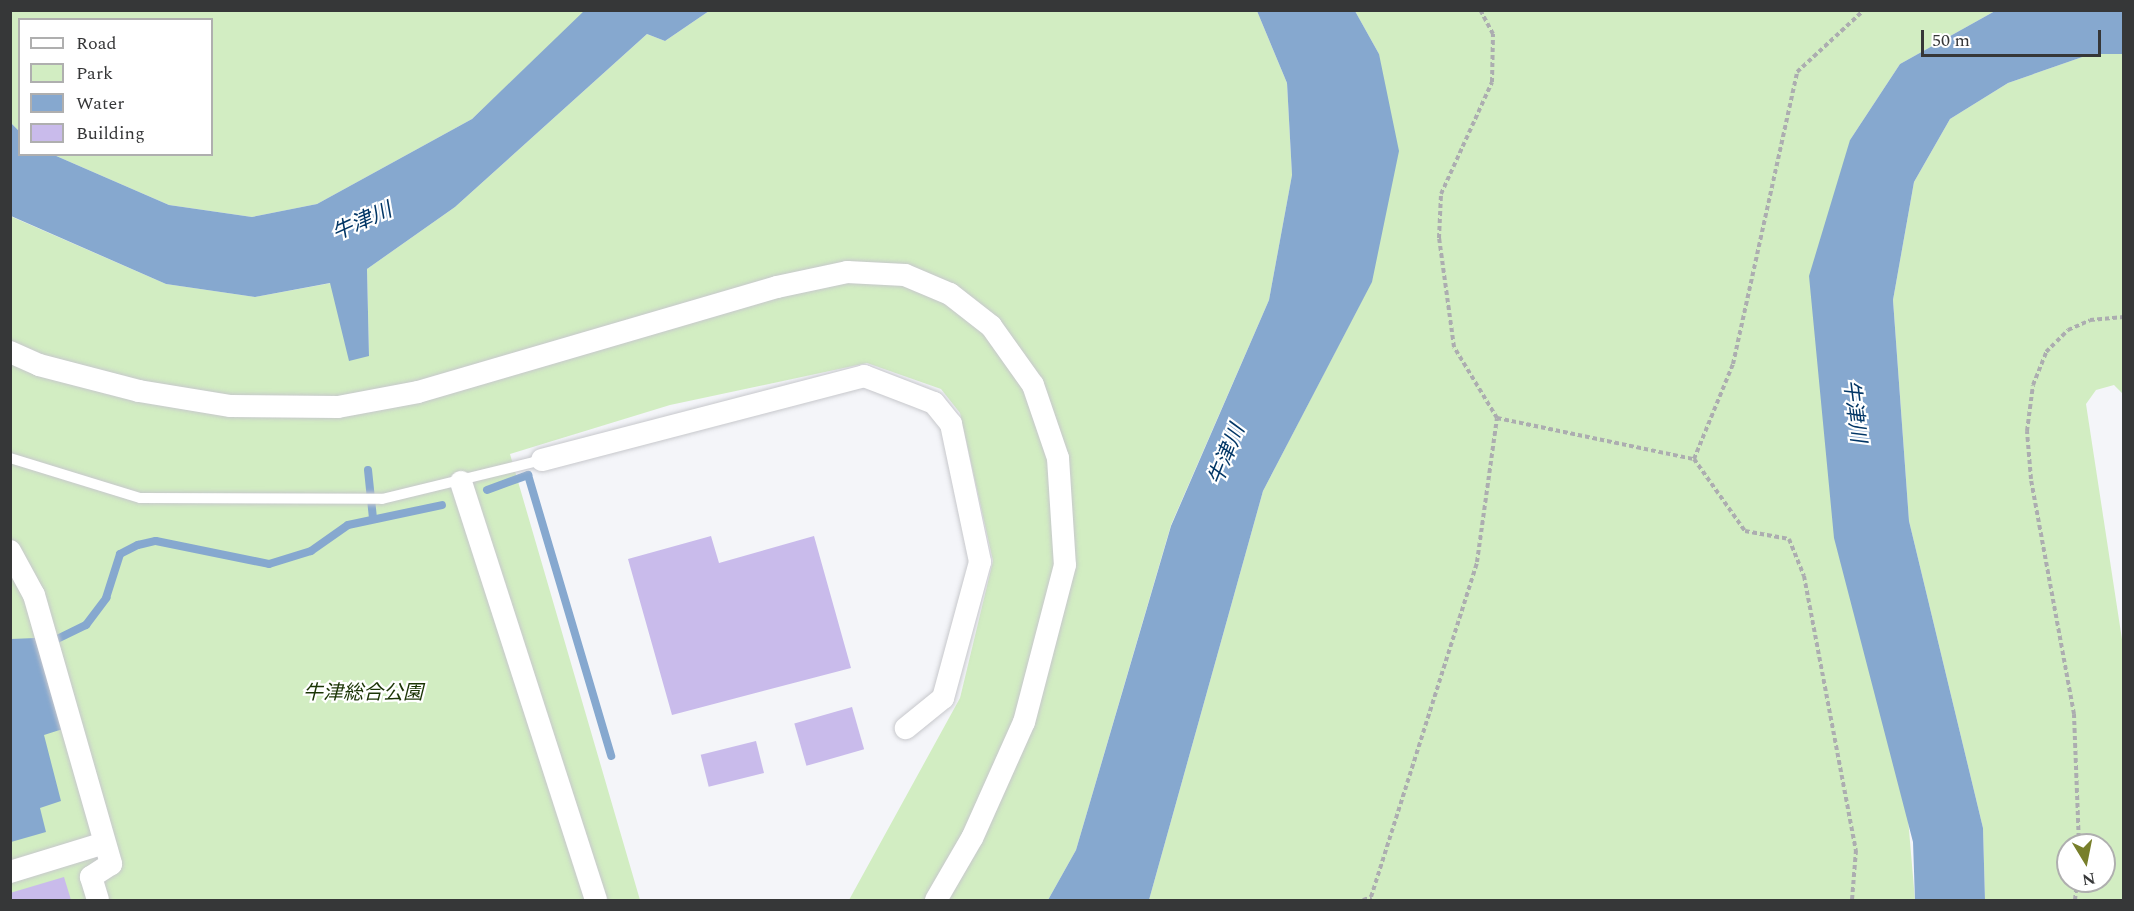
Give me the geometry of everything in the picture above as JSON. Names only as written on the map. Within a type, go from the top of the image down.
[{"type":"street","points":[[10,352],[39,365],[151,393],[231,406],[338,407],[418,392],[777,287],[847,272],[904,275],[950,294],[991,326],[1033,385],[1058,458],[1065,564],[1024,722],[972,838],[936,900]]},
{"type":"street","points":[[542,460],[864,376],[934,403],[951,424],[980,562],[943,698],[906,728]]},
{"type":"street","points":[[461,482],[596,900]]},
{"type":"street","points":[[10,551],[43,627],[111,864],[92,877],[98,900]]},
{"type":"street","points":[[10,872],[104,843]]},
{"type":"lane","points":[[10,458],[140,498],[382,499],[461,482],[542,460]]},
{"type":"path","points":[[1363,900],[1371,897],[1477,562],[1497,418],[1454,347],[1439,238],[1442,195],[1492,82],[1493,34],[1480,10]]},
{"type":"path","points":[[1694,459],[1732,364],[1797,72],[1864,10]]},
{"type":"path","points":[[2079,833],[2074,714],[2031,480],[2027,430],[2033,385],[2046,352],[2068,330],[2090,320],[2124,317]]},
{"type":"path","points":[[1497,418],[1694,459],[1745,531],[1789,539],[1804,576],[1856,850],[1852,900]]},
{"type":"green space","points":[[11,11],[585,11],[472,119],[317,204],[252,217],[169,205],[56,156],[213,156],[213,18],[18,18],[18,130],[11,123]]},
{"type":"green space","name":"牛津総合公園","points":[[709,11],[1257,11],[1287,83],[1292,175],[1269,300],[1171,525],[1076,850],[1048,900],[849,900],[960,698],[993,561],[960,413],[941,389],[867,363],[670,405],[510,454],[640,900],[11,900],[10,216],[166,284],[255,297],[331,283],[341,317],[369,355],[367,269],[455,207],[647,34],[665,41]]},
{"type":"green space","points":[[1355,11],[1995,11],[1900,64],[1850,140],[1915,900],[1149,900],[1263,491],[1372,281],[1379,54]]},
{"type":"green space","points":[[2091,54],[2123,54],[2123,394],[2114,385],[2096,390],[2086,404],[2123,646],[2123,900],[1985,900],[1983,828],[1909,521],[1893,300],[1914,182],[1950,119],[2008,83]]},
{"type":"water","name":"牛津川","points":[[585,10],[709,11],[665,41],[647,34],[455,207],[367,269],[369,356],[349,361],[330,283],[255,297],[166,284],[11,216],[11,123],[18,130],[18,156],[56,156],[169,205],[252,217],[317,204],[472,119]]},
{"type":"water","name":"牛津川","points":[[1257,11],[1355,11],[1379,54],[1399,151],[1372,282],[1263,491],[1149,900],[1048,900],[1076,850],[1171,526],[1269,300],[1292,175],[1287,83]]},
{"type":"water","name":"牛津川","points":[[1995,11],[2123,11],[2123,54],[2091,54],[2008,83],[1950,119],[1914,182],[1893,300],[1909,521],[1983,828],[1985,900],[1915,900],[1913,842],[1834,538],[1809,276],[1850,140],[1900,64]]},
{"type":"water","points":[[35,638],[66,728],[44,735],[61,801],[40,808],[46,832],[11,842],[11,639]]},
{"type":"building","points":[[711,536],[719,563],[814,536],[851,668],[672,715],[628,559]]},
{"type":"building","points":[[852,707],[864,749],[806,766],[794,724]]},
{"type":"building","points":[[756,741],[764,773],[709,787],[701,755]]},
{"type":"building","points":[[64,877],[71,900],[10,900],[10,893]]},
{"type":"waterway","points":[[368,470],[373,518]]},
{"type":"waterway","points":[[487,490],[528,475],[611,756]]},
{"type":"waterway","points":[[51,642],[86,625],[106,598],[120,554],[138,545],[156,541],[269,564],[311,551],[348,525],[442,505]]}]
